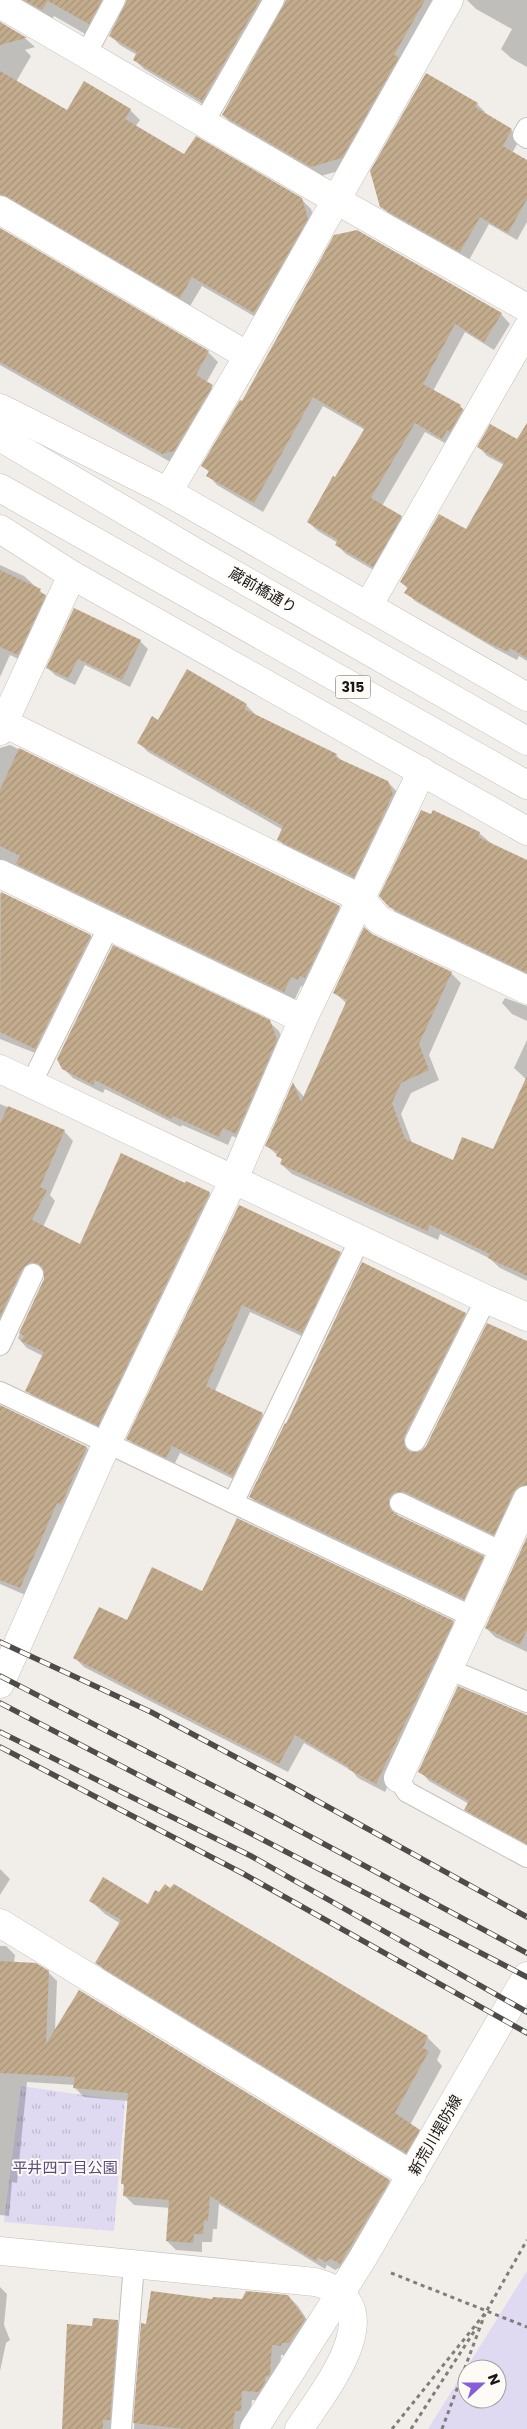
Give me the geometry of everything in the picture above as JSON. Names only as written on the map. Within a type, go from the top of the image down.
[{"type":"street","points":[[168,492],[248,356],[449,0]]},
{"type":"street","points":[[0,4],[336,200],[527,308]]},
{"type":"street","points":[[0,210],[248,356]]},
{"type":"street","points":[[368,606],[527,329]]},
{"type":"street","points":[[0,408],[168,492],[527,697]]},
{"type":"street","name":"蔵前橋通り","points":[[0,436],[200,554],[527,741]]},
{"type":"street","name":"315","points":[[0,488],[527,785]]},
{"type":"street","points":[[0,529],[72,575],[527,831]]},
{"type":"street","points":[[72,575],[8,693],[2,727],[360,898],[379,920],[527,990]]},
{"type":"street","points":[[0,1684],[107,1443],[234,1179],[303,1019],[422,771]]},
{"type":"street","points":[[0,874],[303,1019]]},
{"type":"street","points":[[0,1069],[527,1317]]},
{"type":"street","points":[[398,1778],[527,1500]]},
{"type":"street","points":[[0,1923],[412,2175]]},
{"type":"street","name":"新荒川堤防線","points":[[254,2429],[361,2261],[527,1976]]},
{"type":"street","points":[[0,2251],[315,2282],[333,2288],[341,2293],[352,2320],[352,2339],[345,2358],[299,2429]]},
{"type":"lane","points":[[86,54],[115,0]]},
{"type":"lane","points":[[204,122],[274,0]]},
{"type":"lane","points":[[527,128],[523,135],[527,138]]},
{"type":"lane","points":[[31,1084],[109,926]]},
{"type":"lane","points":[[233,1503],[360,1239]]},
{"type":"lane","points":[[0,1345],[32,1274]]},
{"type":"lane","points":[[415,1441],[486,1299]]},
{"type":"lane","points":[[0,1392],[473,1618]]},
{"type":"lane","points":[[400,1503],[502,1552]]},
{"type":"lane","points":[[448,1668],[527,1702]]},
{"type":"lane","points":[[398,1778],[407,1792],[527,1857]]},
{"type":"lane","points":[[121,2429],[134,2264]]},
{"type":"path","points":[[410,2429],[486,2312],[527,2240]]},
{"type":"path","points":[[361,2261],[527,2328]]},
{"type":"path","points":[[392,2429],[486,2312]]},
{"type":"path","points":[[442,2429],[486,2312]]},
{"type":"green space","name":"平井四丁目公園","points":[[21,2086],[125,2101],[114,2231],[4,2222]]},
{"type":"green space","points":[[527,2271],[527,2429],[428,2429],[457,2383],[457,2409],[507,2409],[507,2359],[472,2359]]},
{"type":"building","points":[[24,0],[102,0],[89,24],[48,1],[42,10]]},
{"type":"building","points":[[127,0],[260,0],[202,101],[133,60],[137,52],[109,36]]},
{"type":"building","points":[[286,0],[425,0],[394,55],[399,57],[342,158],[311,167],[222,115]]},
{"type":"building","points":[[0,22],[27,38],[0,45]]},
{"type":"building","points":[[0,71],[67,110],[84,81],[131,109],[125,119],[184,154],[196,136],[302,198],[308,219],[254,313],[192,277],[180,298],[0,194]]},
{"type":"building","points":[[426,73],[478,103],[475,107],[512,129],[503,146],[527,160],[527,199],[508,233],[480,217],[460,252],[380,207],[370,171]]},
{"type":"building","points":[[0,228],[209,351],[196,375],[213,385],[174,451],[162,454],[0,362]]},
{"type":"building","points":[[357,230],[502,313],[484,342],[455,324],[423,384],[461,405],[460,407],[463,409],[450,432],[447,430],[442,439],[415,423],[371,498],[402,516],[373,567],[335,545],[338,540],[307,522],[333,476],[335,477],[365,428],[313,397],[254,503],[206,476],[209,471],[201,466],[240,400],[242,401],[334,235]]},
{"type":"building","points":[[527,423],[527,658],[510,648],[508,652],[485,641],[404,593],[408,587],[400,582],[439,514],[466,529],[504,463],[477,447],[490,424],[517,439]]},
{"type":"building","points":[[0,570],[41,589],[39,592],[46,595],[18,655],[0,647]]},
{"type":"building","points":[[74,608],[141,640],[122,680],[78,659],[68,678],[46,668]]},
{"type":"building","points":[[187,669],[247,704],[244,709],[337,754],[335,757],[388,781],[393,794],[354,877],[277,840],[283,826],[137,743],[152,716],[158,720]]},
{"type":"building","points":[[19,748],[340,906],[305,978],[300,976],[298,980],[291,977],[284,992],[16,864],[20,856],[0,846],[0,790]]},
{"type":"building","points":[[421,810],[431,814],[433,810],[480,832],[478,837],[527,860],[527,973],[389,907],[379,896]]},
{"type":"building","points":[[1,892],[91,935],[35,1049],[0,1032]]},
{"type":"building","points":[[364,927],[372,934],[452,972],[419,1044],[429,1070],[401,1083],[392,1103],[405,1139],[453,1160],[462,1137],[493,1149],[527,1076],[527,1276],[488,1258],[490,1254],[430,1225],[427,1231],[280,1164],[282,1159],[276,1156],[278,1152],[265,1146],[293,1082],[301,1102],[347,1000],[333,993]]},
{"type":"building","points":[[113,945],[270,1020],[277,1040],[236,1134],[223,1128],[219,1137],[173,1116],[171,1119],[95,1080],[93,1085],[62,1069],[57,1059]]},
{"type":"building","points":[[8,1106],[65,1130],[40,1187],[47,1190],[32,1220],[80,1244],[121,1153],[185,1183],[186,1181],[210,1192],[98,1426],[25,1391],[44,1352],[21,1341],[24,1336],[19,1333],[44,1279],[43,1268],[38,1264],[31,1262],[22,1269],[0,1317],[0,1124]]},
{"type":"building","points":[[239,1205],[341,1252],[302,1333],[242,1305],[206,1386],[263,1413],[233,1476],[172,1446],[166,1458],[126,1439]]},
{"type":"building","points":[[362,1262],[466,1313],[404,1436],[405,1447],[410,1452],[421,1451],[426,1446],[487,1323],[527,1341],[527,1485],[518,1487],[513,1493],[494,1535],[405,1492],[394,1493],[389,1498],[390,1509],[395,1514],[484,1556],[464,1599],[249,1497],[286,1424]]},
{"type":"building","points":[[0,1405],[87,1447],[61,1505],[57,1503],[20,1588],[0,1580]]},
{"type":"building","points":[[237,1518],[454,1621],[376,1784],[348,1769],[349,1767],[295,1735],[279,1764],[73,1658],[99,1607],[127,1620],[152,1567],[202,1591]]},
{"type":"building","points":[[527,1537],[527,1630],[520,1645],[485,1628]]},
{"type":"building","points":[[458,1686],[527,1715],[527,1844],[464,1810],[469,1801],[418,1772]]},
{"type":"building","points":[[103,1877],[148,1904],[155,1890],[159,1892],[165,1884],[170,1888],[174,1884],[428,2036],[423,2048],[429,2051],[395,2113],[420,2130],[406,2153],[95,1963],[121,1920],[89,1901]]},
{"type":"building","points":[[0,1961],[36,1963],[49,1971],[46,2044],[79,1990],[390,2180],[340,2264],[331,2259],[325,2262],[318,2257],[316,2261],[210,2196],[208,2221],[204,2220],[203,2234],[194,2234],[193,2243],[166,2241],[169,2200],[123,2196],[124,2184],[121,2184],[128,2093],[73,2088],[75,2077],[0,2073]]},
{"type":"building","points":[[151,2291],[212,2299],[213,2297],[242,2299],[246,2291],[288,2295],[305,2319],[289,2343],[282,2343],[281,2346],[272,2345],[270,2375],[265,2377],[265,2382],[259,2392],[242,2391],[241,2411],[235,2411],[233,2429],[184,2429],[133,2423],[141,2323],[146,2324]]},
{"type":"building","points":[[93,2318],[118,2320],[110,2420],[103,2420],[103,2429],[62,2429],[67,2324],[92,2326]]},
{"type":"railway","points":[[0,1642],[151,1712],[292,1787],[527,1917]]},
{"type":"railway","points":[[0,1676],[272,1816],[527,1953]]},
{"type":"railway","points":[[0,1703],[527,1977]]},
{"type":"railway","points":[[0,1732],[251,1856],[527,2012]]},
{"type":"railway","points":[[0,1747],[242,1873],[527,2033]]}]
